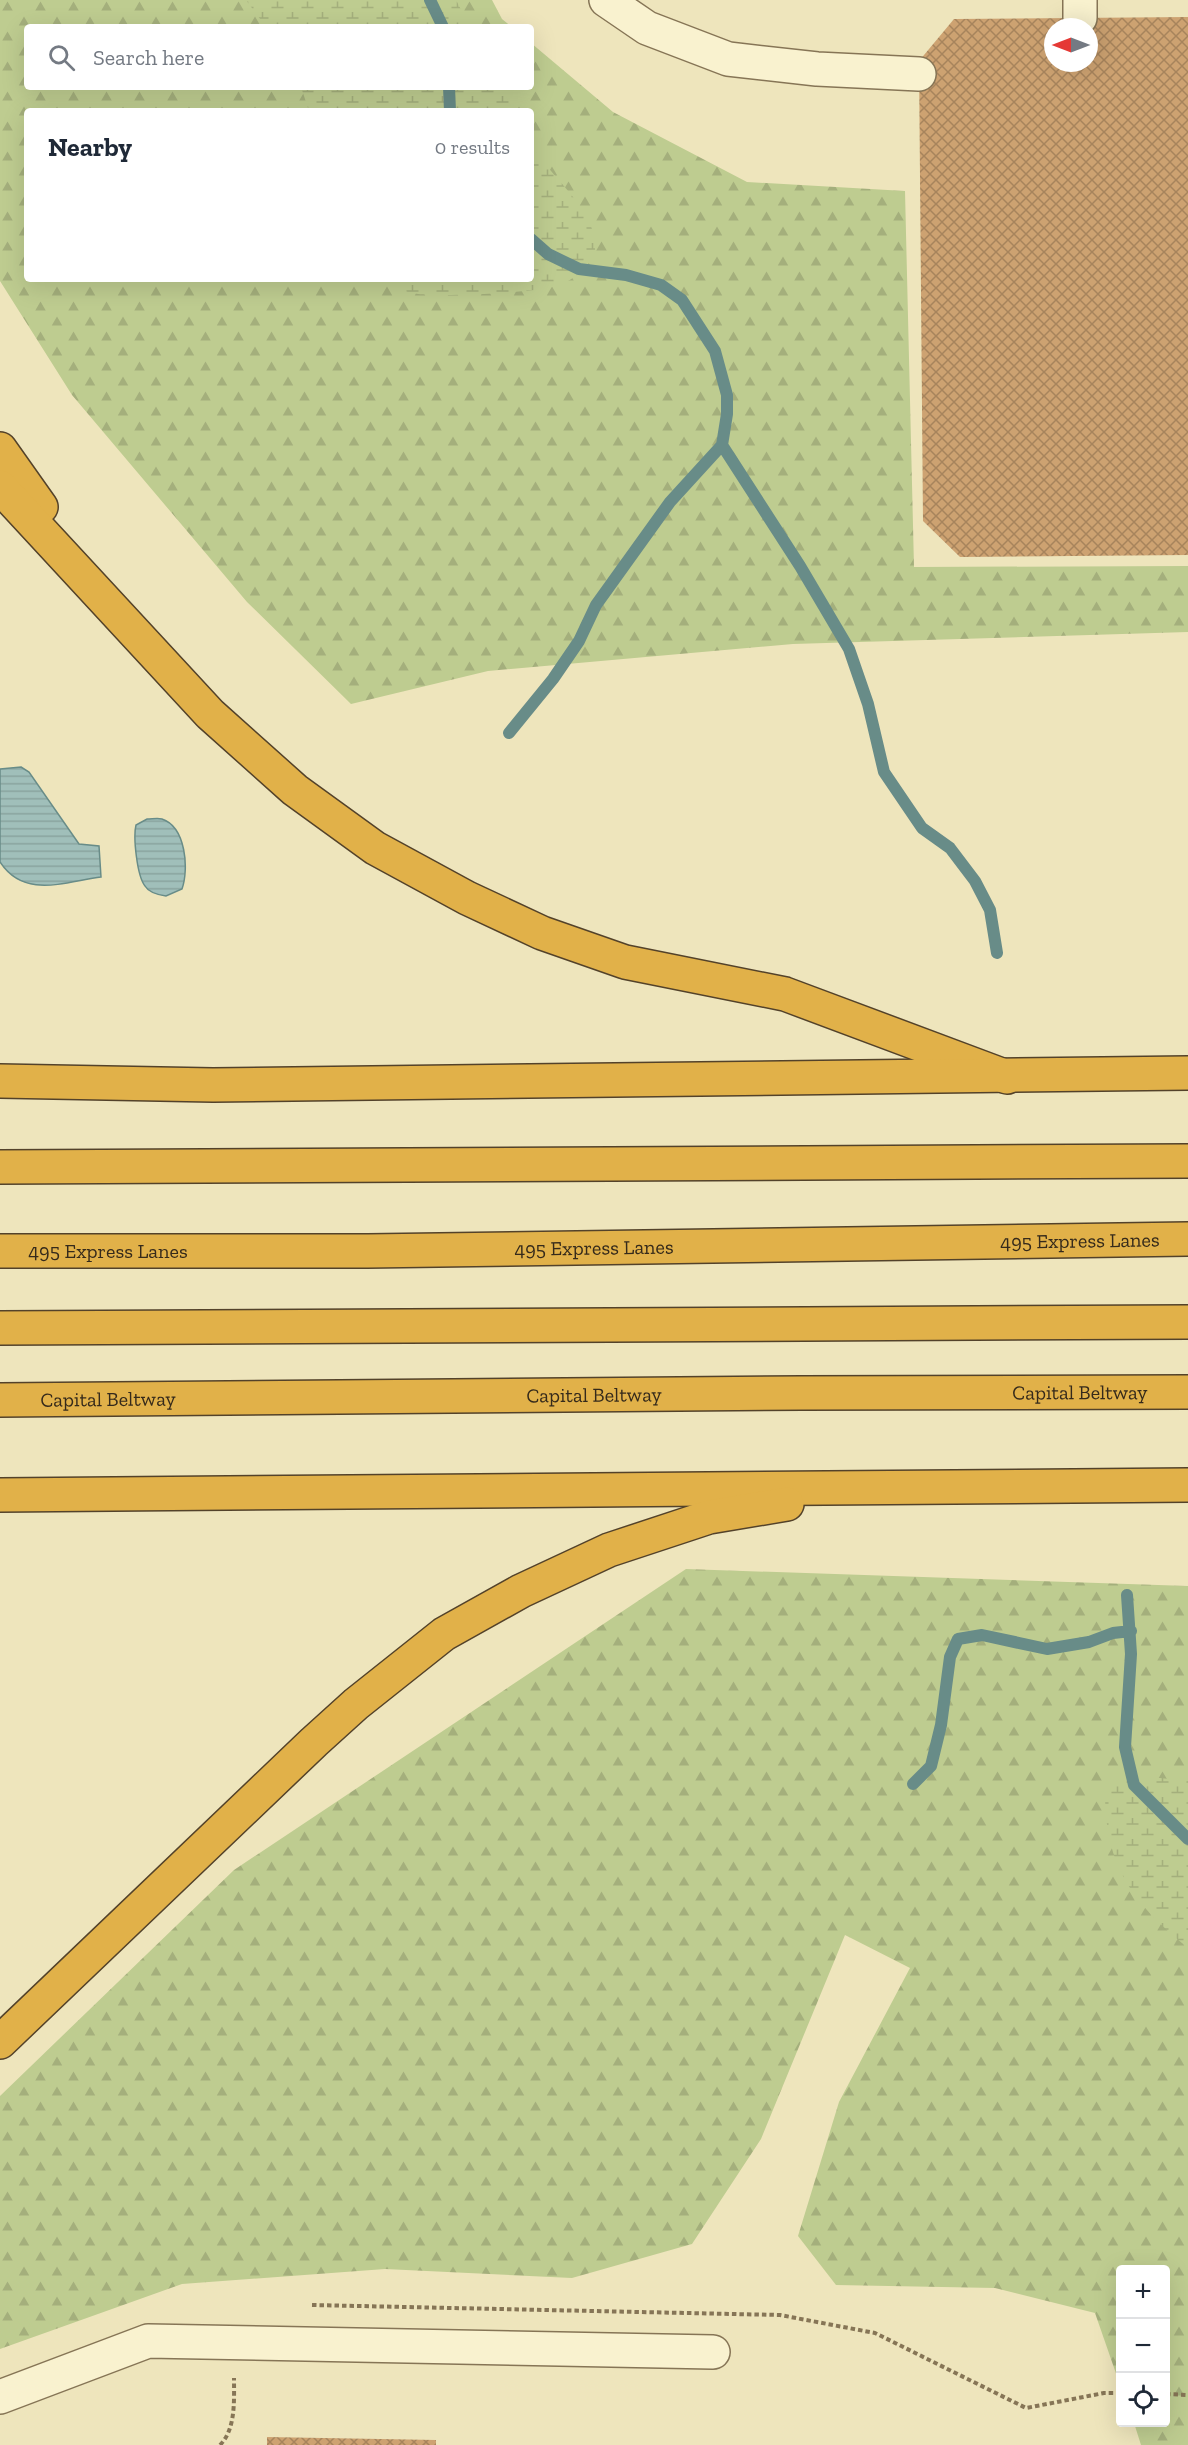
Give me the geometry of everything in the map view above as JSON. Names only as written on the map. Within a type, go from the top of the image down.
[{"type":"highway","points":[[0,449],[117,616]]},
{"type":"highway","points":[[0,487],[210,714],[295,790],[375,848],[467,898],[542,933],[625,962],[785,994],[1007,1077]]},
{"type":"highway","points":[[0,1081],[213,1085],[1188,1073]]},
{"type":"highway","points":[[0,1167],[1188,1161]]},
{"type":"highway","name":"495 Express Lanes","points":[[0,1251],[368,1251],[1188,1239]]},
{"type":"highway","points":[[0,1328],[1188,1322]]},
{"type":"highway","name":"Capital Beltway","points":[[0,1400],[1188,1392]]},
{"type":"highway","points":[[0,1495],[1188,1485]]},
{"type":"highway","points":[[0,2042],[314,1742],[356,1704],[444,1634],[521,1591],[609,1550],[709,1517],[888,1486]]},
{"type":"lane","points":[[606,0],[647,28],[728,58],[817,69],[919,74]]},
{"type":"lane","points":[[0,2397],[148,2341],[713,2352]]},
{"type":"path","points":[[1170,2394],[1188,2395]]},
{"type":"green space","points":[[0,0],[492,0],[502,19],[508,24],[24,24],[24,90],[534,90],[534,46],[613,112],[747,182],[905,191],[914,567],[1188,566],[1188,632],[793,644],[488,671],[351,704],[247,602],[72,395],[0,281]]},
{"type":"green space","points":[[246,0],[456,0],[468,24],[264,24]]},
{"type":"green space","points":[[302,90],[503,90],[512,108],[308,108]]},
{"type":"green space","points":[[534,148],[582,209],[593,232],[595,255],[580,273],[560,285],[512,292],[430,295],[413,293],[384,282],[534,282]]},
{"type":"green space","points":[[686,1569],[1188,1586],[1188,2445],[1141,2445],[1135,2427],[1170,2427],[1170,2265],[1116,2265],[1116,2373],[1095,2313],[995,2288],[836,2285],[798,2236],[839,2102],[910,1968],[845,1935],[761,2139],[692,2244],[572,2278],[385,2269],[182,2284],[0,2349],[0,2096],[234,1870]]},
{"type":"green space","points":[[1132,1775],[1188,1781],[1188,1948],[1152,1916],[1138,1899],[1126,1882],[1110,1843],[1105,1794],[1114,1781]]},
{"type":"water","points":[[21,767],[29,772],[79,844],[99,846],[101,877],[59,884],[33,884],[21,881],[0,862],[0,769]]},
{"type":"water","points":[[147,819],[162,819],[170,823],[181,839],[184,850],[185,871],[182,889],[166,896],[149,890],[140,874],[136,856],[135,831],[136,825]]},
{"type":"building","points":[[1188,17],[1188,555],[960,557],[923,521],[919,61],[954,19],[1044,18],[1044,72],[1098,72],[1098,18],[1071,18]]},
{"type":"building","points":[[267,2437],[436,2440],[436,2445],[267,2445]]},
{"type":"waterway","points":[[430,0],[442,24]]},
{"type":"waterway","points":[[449,90],[450,108]]},
{"type":"waterway","points":[[509,733],[553,679],[579,641],[596,605],[670,502],[722,445],[727,414],[727,395],[715,351],[682,300],[661,285],[626,275],[579,269],[548,254],[534,242]]},
{"type":"waterway","points":[[722,445],[800,566],[849,649],[868,704],[884,772],[922,828],[950,848],[975,881],[990,910],[997,953]]},
{"type":"waterway","points":[[1127,1595],[1131,1654],[1125,1747],[1134,1785],[1188,1839]]},
{"type":"waterway","points":[[913,1784],[931,1766],[941,1725],[950,1657],[958,1639],[982,1635],[1047,1649],[1089,1642],[1113,1633],[1131,1631]]}]
